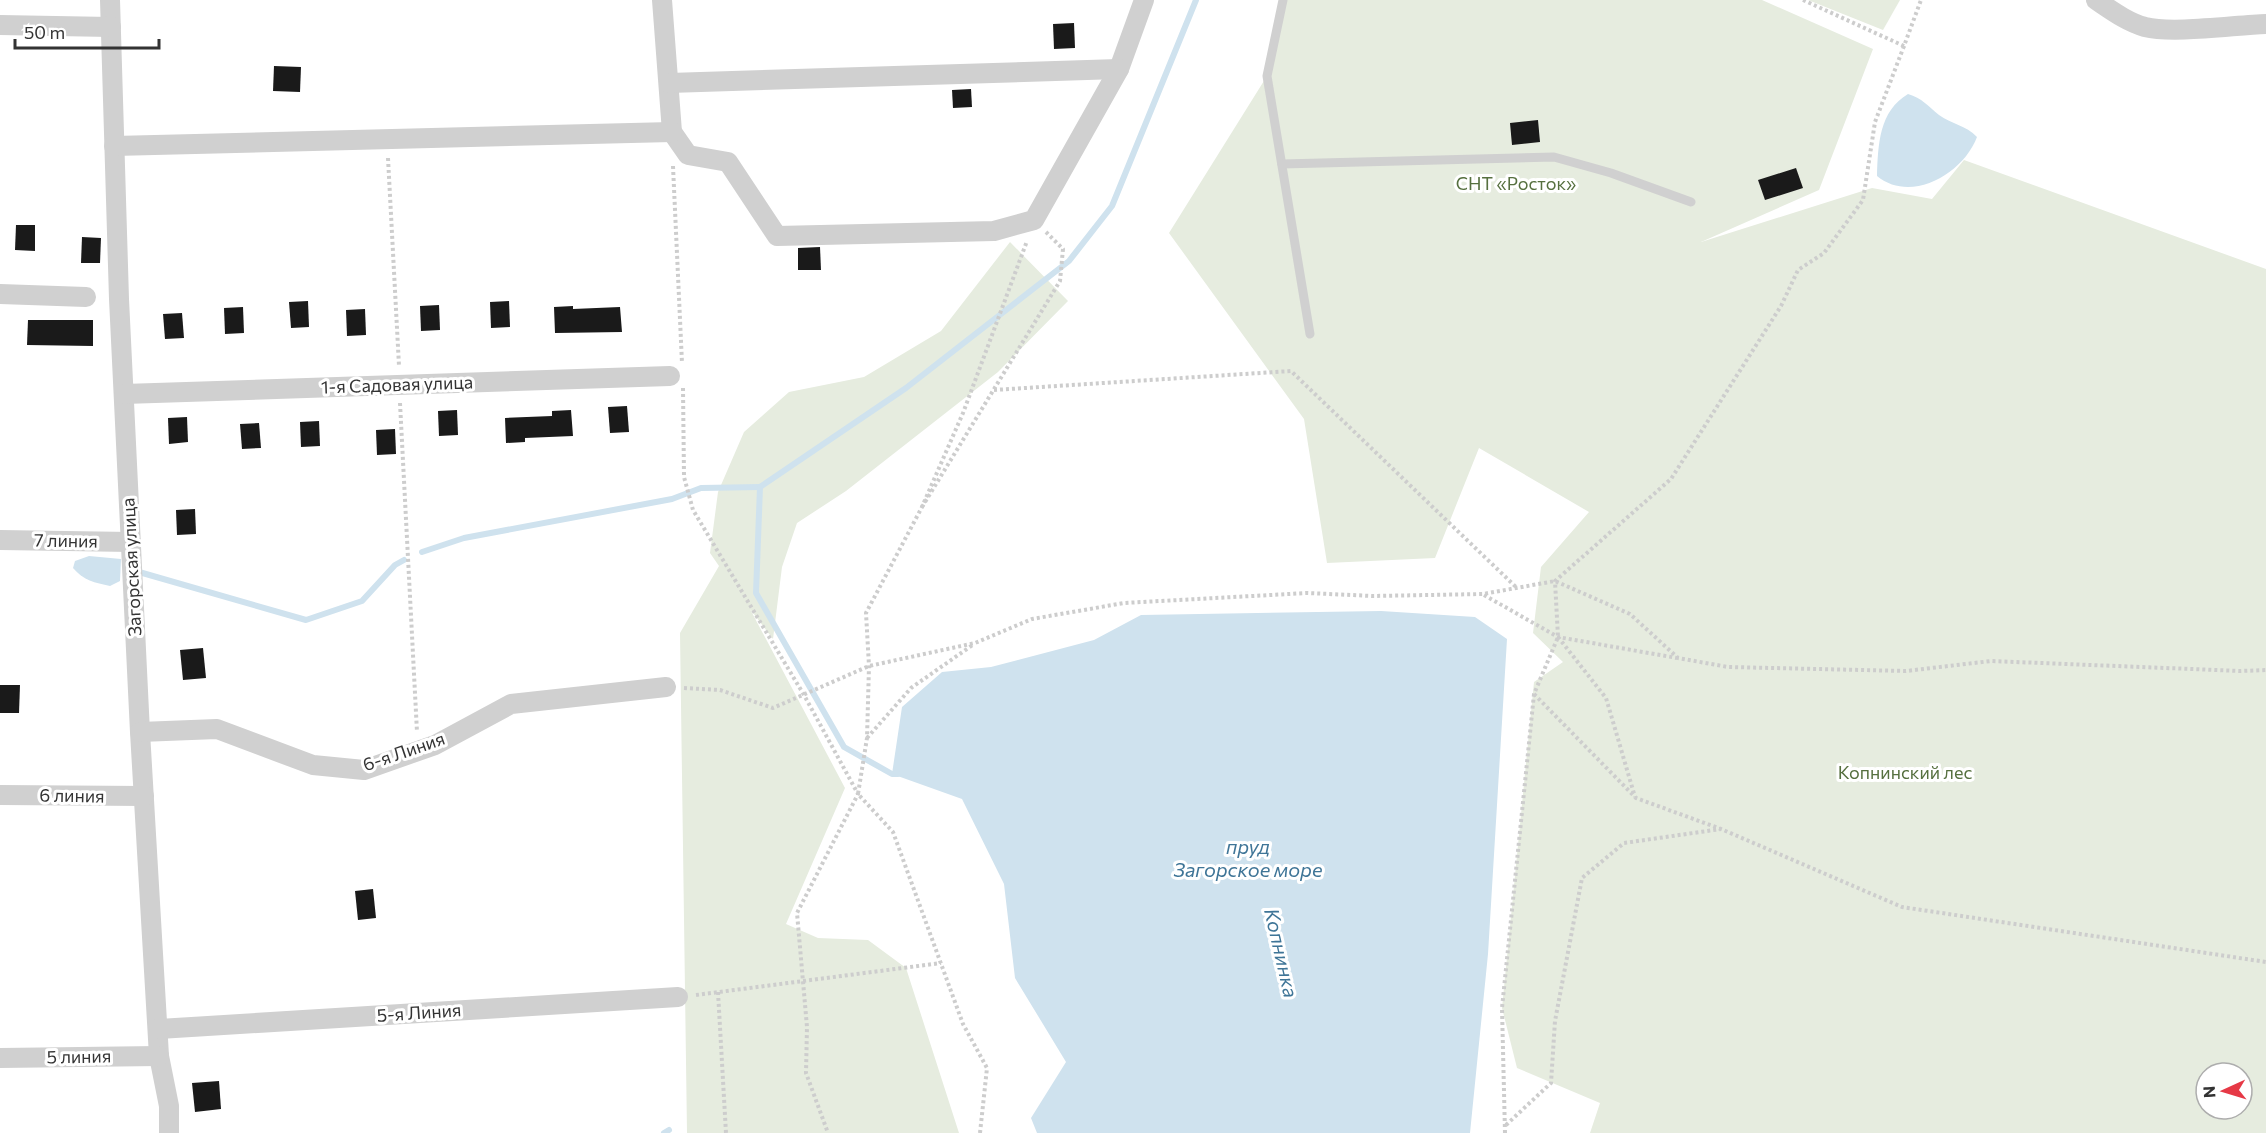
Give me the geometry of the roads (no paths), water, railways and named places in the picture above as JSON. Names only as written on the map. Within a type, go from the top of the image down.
[{"type":"street","name":"Загорская улица","points":[[110,0],[124,394],[140,732],[159,1056],[169,1106],[169,1133]]},
{"type":"street","points":[[662,0],[672,132],[688,156],[728,162],[777,236],[994,231],[1034,220],[1119,69],[1144,0]]},
{"type":"street","points":[[2096,0],[2124,18],[2145,27],[2266,24]]},
{"type":"street","points":[[0,25],[111,27]]},
{"type":"street","points":[[669,83],[1119,69]]},
{"type":"street","points":[[114,146],[672,132]]},
{"type":"street","points":[[0,294],[86,297]]},
{"type":"street","name":"1-я Садовая улица","points":[[124,394],[400,385],[678,372]]},
{"type":"street","name":"7 линия","points":[[0,540],[132,542]]},
{"type":"street","name":"6-я Линия","points":[[140,732],[217,729],[313,765],[364,770],[435,745],[511,704],[666,687]]},
{"type":"street","name":"6 линия","points":[[0,795],[144,796]]},
{"type":"street","name":"5-я Линия","points":[[159,1029],[678,997]]},
{"type":"street","name":"5 линия","points":[[0,1058],[159,1056]]},
{"type":"lane","points":[[1283,0],[1267,76],[1310,334]]},
{"type":"lane","points":[[1282,164],[1554,157],[1611,173],[1691,202]]},
{"type":"water","points":[[1908,94],[1977,137],[1960,163],[1948,173],[1920,186],[1905,187],[1890,184],[1877,176],[1878,152],[1886,119],[1898,101]]},
{"type":"water","points":[[89,556],[121,559],[120,581],[110,586],[94,582],[73,568],[75,561]]},
{"type":"water","name":"пруд Загорское море","points":[[1381,611],[1475,617],[1507,639],[1488,954],[1470,1133],[1037,1133],[1031,1118],[1066,1062],[1015,978],[1004,884],[962,799],[892,774],[902,707],[942,672],[991,667],[1094,640],[1141,615]]},
{"type":"waterway","points":[[898,774],[892,774],[844,747],[756,593],[760,487],[906,388],[1069,261],[1112,206],[1196,0]]},
{"type":"waterway","points":[[422,552],[464,538],[672,499],[701,488],[760,487]]},
{"type":"waterway","points":[[139,572],[306,620],[362,601],[395,565],[404,560]]},
{"type":"waterway","points":[[664,1133],[669,1130]]},
{"type":"park label","name":"СНТ «Росток»","points":[[1516,184]]},
{"type":"park label","name":"Копнинский лес","points":[[1905,773]]},
{"type":"water label","name":"Копнинка","points":[[1281,953]]}]
